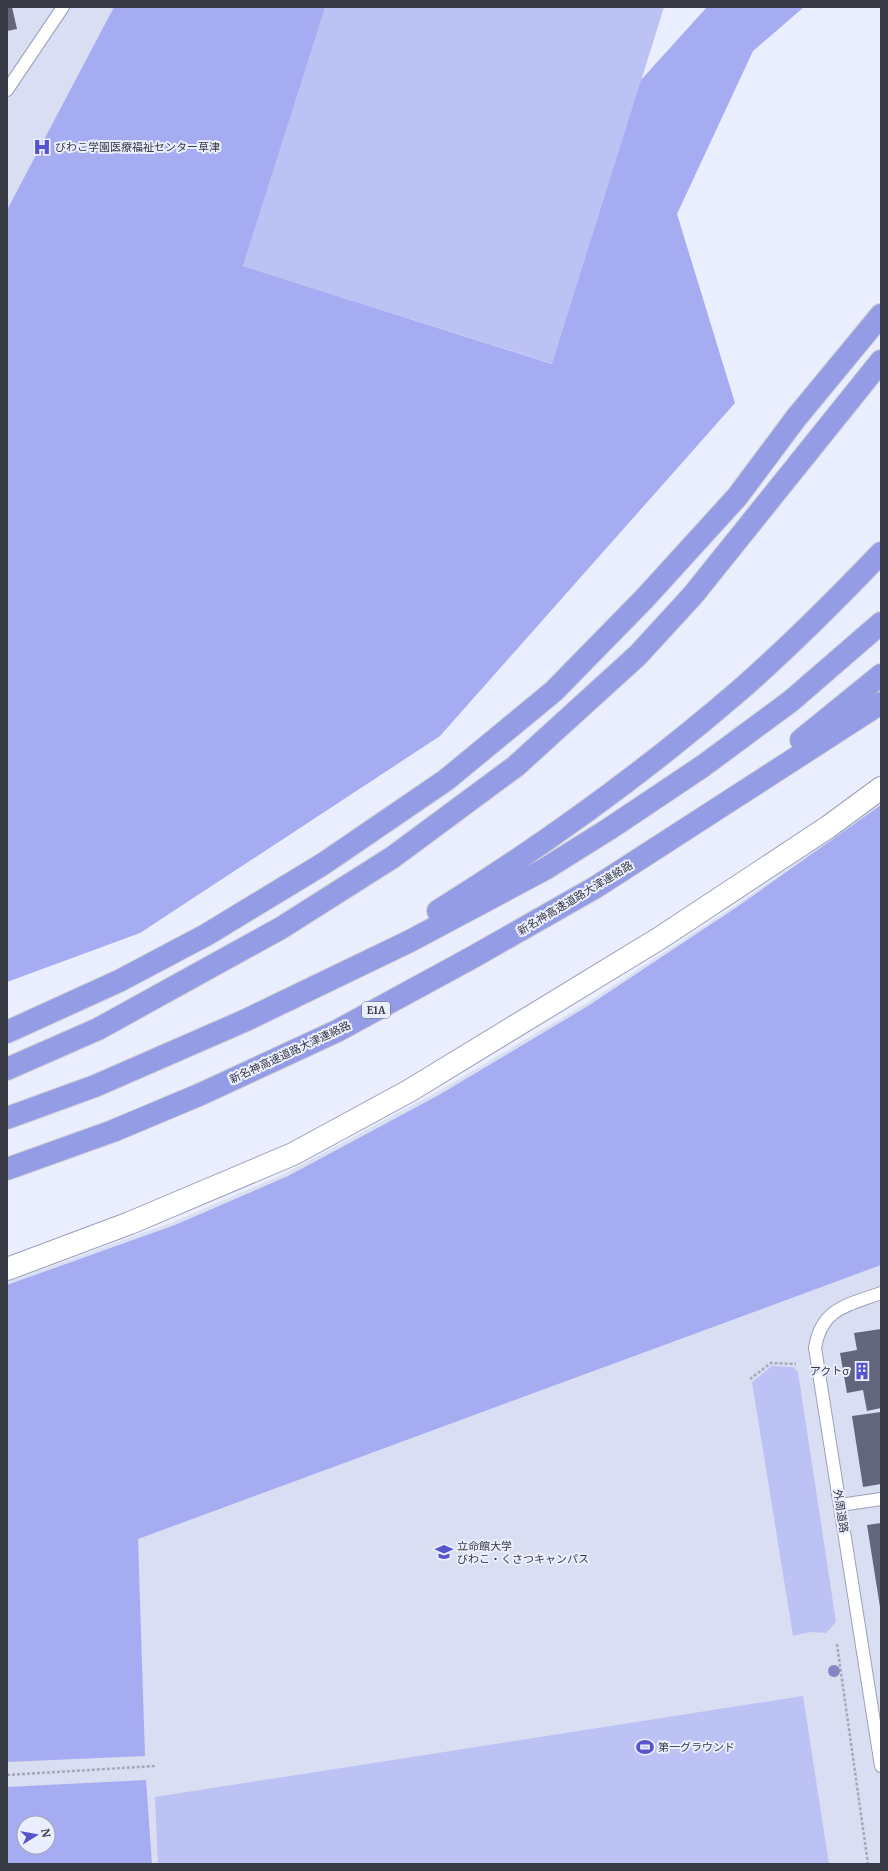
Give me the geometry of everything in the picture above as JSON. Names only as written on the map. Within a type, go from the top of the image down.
[{"type":"highway","points":[[7,1032],[119,981],[206,935],[323,864],[446,780],[554,691],[645,598],[737,497],[796,418],[881,315]]},
{"type":"highway","points":[[7,1069],[98,1029],[281,928],[393,857],[516,766],[638,655],[693,595],[881,361]]},
{"type":"highway","points":[[319,984],[374,952],[471,890],[595,806],[662,755],[741,689],[835,602],[881,553]]},
{"type":"highway","points":[[7,1118],[95,1086],[244,1022],[319,984],[410,941],[544,869],[609,829],[703,766],[791,701],[881,623]]},
{"type":"highway","points":[[723,804],[881,675]]},
{"type":"highway","points":[[723,804],[881,703]]},
{"type":"highway","name":"新名神高速道路大津連絡路","points":[[7,1169],[114,1131],[201,1094],[337,1031],[473,957],[596,887],[723,804]]},
{"type":"street","points":[[7,1269],[130,1223],[293,1154],[409,1091],[660,938],[828,827],[881,788]]},
{"type":"lane","points":[[7,90],[63,7]]},
{"type":"lane","name":"外周道路","points":[[881,1293],[834,1312],[827,1318],[817,1335],[815,1348],[881,1766]]},
{"type":"lane","points":[[840,1505],[881,1499]]},
{"type":"path","points":[[750,1379],[771,1363],[799,1365]]},
{"type":"path","points":[[837,1644],[868,1864]]},
{"type":"path","points":[[7,1775],[155,1766]]},
{"type":"shaded area","name":"びわこ学園医療福祉センター草津","points":[[7,7],[148,7],[7,287]]},
{"type":"shaded area","points":[[114,7],[325,7],[243,266],[552,364],[641,80],[707,7],[804,7],[753,51],[677,214],[735,403],[440,736],[140,933],[7,982],[7,210]]},
{"type":"shaded area","points":[[324,7],[664,7],[553,364],[243,266]]},
{"type":"shaded area","name":"立命館大学 びわこ・くさつキャンパス","points":[[881,803],[881,1864],[7,1864],[7,1282],[173,1222],[286,1173],[437,1092],[587,1003],[736,905]]},
{"type":"shaded area","points":[[881,805],[881,1265],[138,1539],[145,1756],[7,1762],[7,1285],[175,1225],[288,1176],[439,1095],[588,1006],[737,907]]},
{"type":"shaded area","points":[[772,1366],[793,1367],[798,1372],[836,1622],[826,1633],[810,1632],[793,1636],[752,1382]]},
{"type":"shaded area","name":"第一グラウンド","points":[[803,1696],[829,1864],[158,1864],[155,1797]]},
{"type":"shaded area","points":[[146,1780],[152,1864],[7,1864],[7,1787]]},
{"type":"building","points":[[7,7],[12,7],[17,29],[7,31]]},
{"type":"building","name":"アクトσ","points":[[881,1329],[881,1408],[867,1411],[863,1390],[847,1393],[840,1353],[857,1350],[854,1333]]},
{"type":"building","points":[[881,1412],[881,1484],[863,1487],[852,1416]]},
{"type":"building","points":[[881,1523],[881,1607],[880,1607],[867,1525]]},
{"type":"place","name":"びわこ学園医療福祉センター草津","points":[[42,147]]},
{"type":"place","name":"アクトσ","points":[[862,1371]]},
{"type":"place","name":"立命館大学 びわこ・くさつキャンパス","points":[[444,1552]]},
{"type":"place","name":"第一グラウンド","points":[[645,1747]]}]
